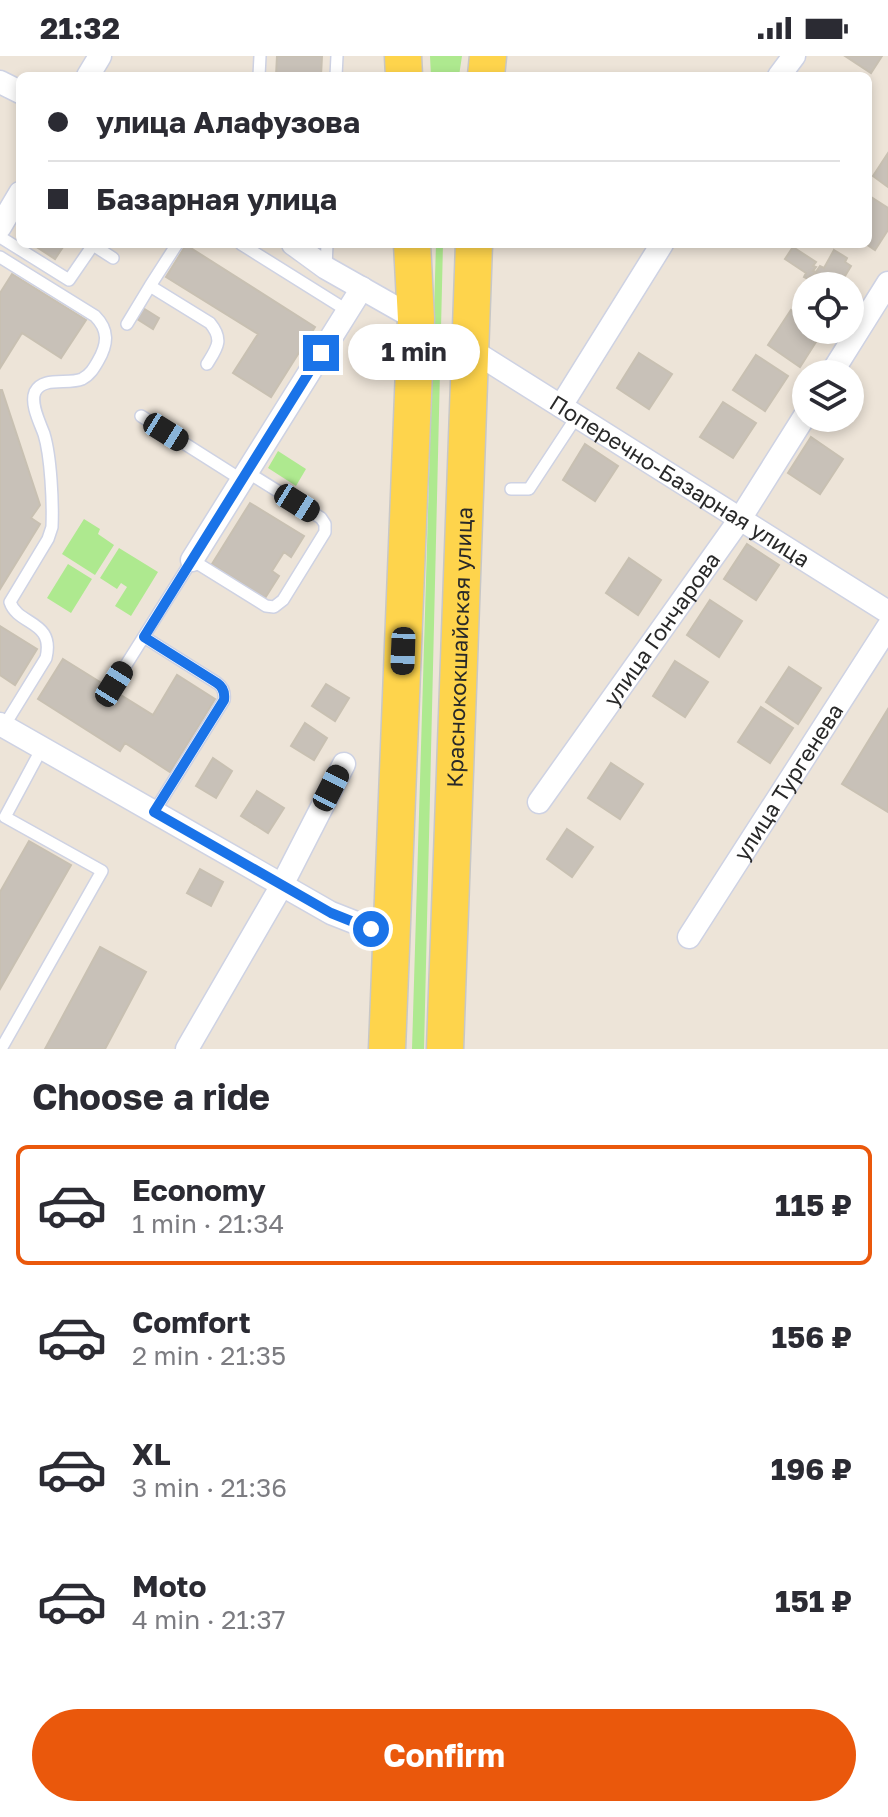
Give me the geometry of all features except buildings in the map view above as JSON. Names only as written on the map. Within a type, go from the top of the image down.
[{"type":"main road","points":[[387,1049],[416,319],[412,248]]},
{"type":"main road","name":"Краснококшайская улица","points":[[445,1049],[474,248]]},
{"type":"street","points":[[0,227],[16,200]]},
{"type":"street","points":[[298,248],[326,268],[416,319]]},
{"type":"street","points":[[569,411],[660,248]]},
{"type":"street","points":[[840,360],[888,283]]},
{"type":"street","points":[[192,560],[362,288]]},
{"type":"street","name":"Поперечно-Базарная улица","points":[[470,349],[888,612]]},
{"type":"street","name":"улица Гончарова","points":[[539,802],[740,519],[795,432]]},
{"type":"street","name":"улица Тургенева","points":[[689,937],[888,627]]},
{"type":"street","points":[[2,725],[331,913],[392,937]]},
{"type":"street","points":[[187,1049],[282,885],[344,764]]},
{"type":"lane","points":[[18,248],[69,280],[91,248]]},
{"type":"lane","points":[[98,248],[113,258]]},
{"type":"lane","points":[[127,324],[174,248]]},
{"type":"lane","points":[[247,248],[348,311]]},
{"type":"lane","points":[[326,268],[327,248]]},
{"type":"lane","points":[[0,257],[95,316],[104,327],[107,338],[104,351],[88,375],[78,380],[42,385],[34,396],[48,454],[52,527],[10,602],[15,611],[42,630],[48,652],[2,725]]},
{"type":"lane","points":[[150,286],[215,329],[217,347],[207,364]]},
{"type":"lane","points":[[511,489],[529,489],[569,411]]},
{"type":"lane","points":[[114,684],[192,560],[266,606],[274,607],[283,600],[326,527],[321,518],[141,416]]},
{"type":"lane","points":[[144,637],[217,683],[225,696],[154,812]]},
{"type":"lane","points":[[1,1049],[102,871],[5,817],[42,748]]},
{"type":"green space","points":[[430,56],[462,56],[460,72],[431,72]]},
{"type":"green space","points":[[436,248],[443,248],[424,1049],[412,1049]]},
{"type":"green space","points":[[278,451],[306,469],[296,486],[268,468]]},
{"type":"green space","points":[[84,519],[100,529],[98,534],[114,545],[95,575],[62,554]]},
{"type":"green space","points":[[119,548],[158,572],[131,616],[115,606],[127,587],[121,583],[117,589],[100,578]]},
{"type":"green space","points":[[68,564],[92,579],[71,613],[47,598]]},
{"type":"route","points":[[321,353],[144,637],[217,683],[225,696],[154,812],[331,913],[371,929]]}]
